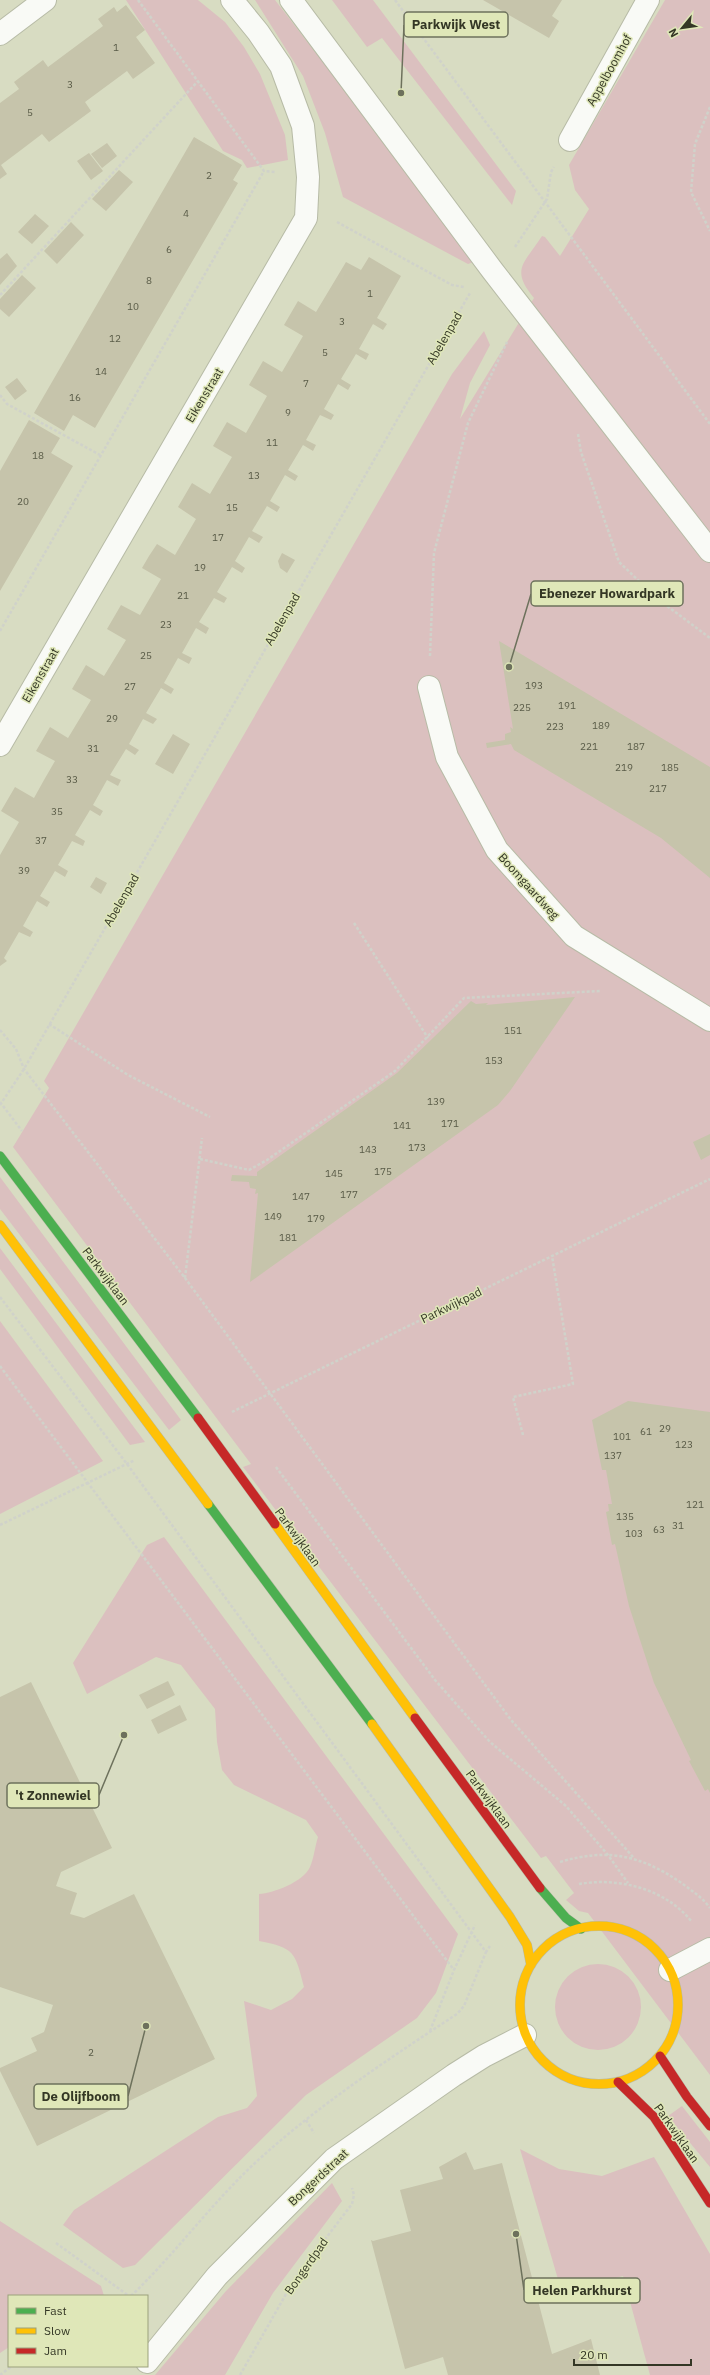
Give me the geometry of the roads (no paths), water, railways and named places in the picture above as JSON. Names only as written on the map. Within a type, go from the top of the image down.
[{"type":"street","points":[[0,34],[45,0]]},
{"type":"street","name":"Eikenstraat","points":[[0,745],[298,237],[306,218],[308,177],[303,126],[281,66],[258,32],[232,0]]},
{"type":"street","points":[[291,0],[492,270],[710,551]]},
{"type":"street","name":"Appelboomhof","points":[[570,140],[648,0]]},
{"type":"street","name":"Boomgaardweg","points":[[429,687],[447,757],[497,850],[574,936],[710,1020]]},
{"type":"street","name":"Parkwijklaan","points":[[0,1156],[202,1425],[528,1874],[566,1918],[581,1929]]},
{"type":"street","points":[[0,1226],[348,1691],[510,1917],[527,1945],[531,1965]]},
{"type":"street","points":[[602,1926],[622,1930],[642,1939],[658,1953],[670,1970],[676,1988],[678,2006],[677,2018],[670,2040],[660,2056],[642,2073],[618,2082],[590,2084],[563,2076],[541,2059],[525,2035],[520,2011],[522,1987],[531,1965],[552,1942],[581,1929],[602,1926]]},
{"type":"street","points":[[670,1970],[710,1949]]},
{"type":"street","name":"Bongerdstraat","points":[[148,2361],[217,2276],[334,2159],[454,2075],[484,2056],[525,2035]]},
{"type":"street","points":[[660,2056],[687,2097],[710,2126]]},
{"type":"street","name":"Parkwijklaan","points":[[618,2082],[654,2117],[710,2203]]},
{"type":"street","points":[[136,2375],[143,2367]]},
{"type":"place","name":"Parkwijk West","points":[[401,93]]},
{"type":"place","name":"Ebenezer Howardpark","points":[[509,667]]},
{"type":"place","name":"'t Zonnewiel","points":[[124,1735]]},
{"type":"place","name":"De Olijfboom","points":[[146,2026]]},
{"type":"place","name":"Helen Parkhurst","points":[[516,2234]]}]
